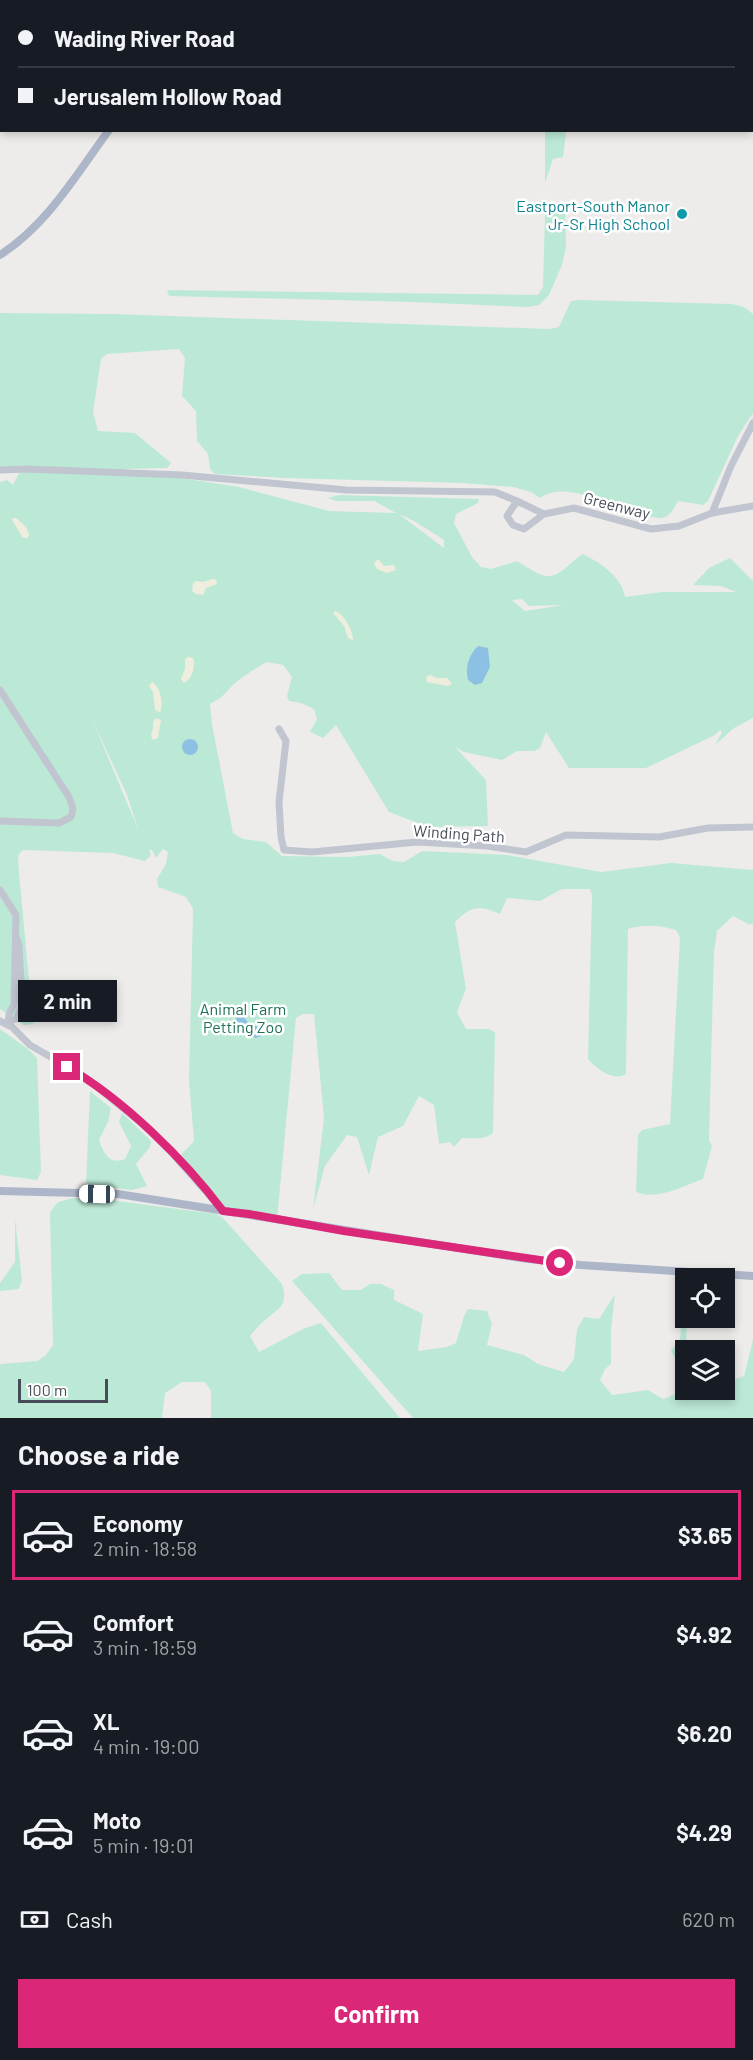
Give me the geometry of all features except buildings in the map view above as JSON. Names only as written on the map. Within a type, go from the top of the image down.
[{"type":"main road","points":[[0,255],[22,240],[41,222],[108,132]]},
{"type":"main road","points":[[0,1191],[118,1194],[375,1236],[568,1264],[753,1276]]},
{"type":"street","points":[[712,513],[731,466],[753,423]]},
{"type":"street","points":[[0,470],[182,475],[346,490],[495,492],[544,514]]},
{"type":"street","name":"Greenway","points":[[517,501],[507,516],[513,525],[524,529],[544,514],[574,508],[651,529],[680,526],[712,513],[753,506]]},
{"type":"street","points":[[0,690],[69,798],[73,809],[71,817],[59,823],[0,821]]},
{"type":"street","name":"Winding Path","points":[[279,729],[286,741],[279,802],[280,837],[284,850],[312,852],[417,842],[487,846],[526,852],[566,836],[659,837],[708,828],[753,827]]},
{"type":"street","points":[[0,890],[16,915],[16,937],[19,945],[17,979],[21,1008],[16,1019],[9,1023]]},
{"type":"street","points":[[0,1021],[9,1023],[30,1045],[85,1077],[146,1127],[223,1211]]},
{"type":"green space","points":[[545,132],[566,132],[563,157],[553,159],[545,183]]},
{"type":"green space","points":[[555,203],[565,208],[566,247],[562,265],[549,295],[539,305],[528,307],[169,296],[167,290],[538,295],[543,287],[545,215]]},
{"type":"green space","name":"Animal Farm Petting Zoo","points":[[571,301],[732,304],[744,307],[753,314],[753,413],[738,436],[708,501],[703,505],[678,501],[669,515],[658,518],[580,494],[566,492],[552,493],[540,498],[531,492],[513,487],[462,483],[215,474],[210,469],[208,454],[197,441],[196,411],[182,396],[185,358],[179,349],[107,354],[101,359],[93,412],[98,431],[135,433],[171,463],[167,468],[123,469],[239,487],[329,511],[396,513],[374,501],[336,501],[328,498],[339,495],[479,499],[478,503],[456,514],[454,523],[472,557],[481,567],[491,569],[517,561],[538,573],[551,576],[557,574],[582,554],[596,561],[615,577],[625,597],[662,592],[736,592],[721,586],[693,585],[709,568],[730,558],[753,581],[753,718],[734,728],[715,745],[722,732],[720,730],[715,735],[646,768],[569,768],[546,732],[540,748],[534,751],[517,751],[502,760],[464,752],[455,747],[486,780],[488,826],[428,827],[389,812],[336,725],[323,738],[310,732],[317,719],[314,709],[289,701],[287,696],[292,677],[283,665],[267,662],[210,704],[233,833],[243,839],[266,842],[282,856],[347,857],[380,854],[393,861],[404,862],[422,851],[507,855],[601,872],[671,863],[753,870],[753,923],[750,925],[733,916],[717,931],[714,952],[709,1140],[712,1146],[703,1179],[661,1194],[636,1192],[638,1135],[642,1130],[670,1124],[680,938],[676,930],[664,927],[646,926],[628,929],[626,1074],[611,1075],[588,1059],[592,895],[590,889],[562,889],[540,901],[507,898],[500,914],[481,908],[471,910],[455,922],[466,989],[457,1012],[466,1029],[488,1029],[495,1032],[493,1133],[482,1138],[462,1138],[454,1147],[450,1142],[439,1144],[434,1105],[419,1096],[403,1126],[378,1137],[369,1175],[357,1137],[347,1135],[325,1166],[313,1209],[324,1118],[314,1014],[303,1014],[296,1018],[277,1219],[224,1211],[177,1159],[194,1141],[189,1081],[193,909],[186,897],[158,887],[157,879],[166,864],[168,852],[163,849],[156,858],[152,850],[149,850],[151,855],[145,861],[113,853],[23,850],[19,854],[18,861],[33,1024],[24,1025],[0,1009],[0,482],[7,480],[13,485],[22,467],[0,467],[0,313],[113,314],[550,329],[559,327]],"holes":[[[399,514],[444,540],[444,548]],[[522,599],[529,606],[564,605],[525,611],[512,600]],[[92,719],[127,795],[138,829]]]},
{"type":"green space","points":[[0,1029],[37,1058],[41,1172],[37,1180],[0,1175]]},
{"type":"green space","points":[[90,1091],[111,1108],[108,1122],[99,1140],[108,1157],[115,1161],[125,1159],[131,1146],[119,1122],[122,1113],[151,1141],[150,1147],[136,1164],[147,1186],[132,1190],[89,1185],[86,1182]]},
{"type":"green space","points":[[73,1198],[110,1200],[216,1214],[222,1217],[282,1284],[284,1291],[281,1306],[250,1336],[259,1352],[305,1328],[321,1323],[400,1418],[211,1418],[211,1391],[205,1382],[182,1382],[165,1393],[162,1418],[0,1418],[0,1364],[37,1361],[45,1356],[53,1345],[50,1212],[58,1202]]},
{"type":"green space","points":[[15,1219],[22,1280],[19,1289],[0,1291],[0,1283],[15,1262]]},
{"type":"green space","points":[[329,1273],[342,1290],[361,1290],[370,1284],[381,1284],[394,1290],[394,1300],[423,1314],[418,1351],[447,1347],[456,1343],[468,1309],[487,1311],[492,1324],[487,1345],[524,1355],[538,1364],[564,1372],[574,1359],[577,1329],[584,1317],[599,1319],[615,1294],[611,1330],[611,1364],[605,1369],[600,1380],[612,1395],[648,1390],[663,1399],[675,1394],[675,1400],[735,1400],[735,1379],[744,1376],[753,1340],[753,1418],[413,1418],[292,1281],[302,1274]]},
{"type":"green space","points":[[681,1328],[687,1328],[686,1340],[679,1340]]},
{"type":"green space","points":[[675,1346],[675,1358],[671,1351]]},
{"type":"sand","points":[[13,518],[26,527],[28,538],[23,538]]},
{"type":"sand","points":[[378,559],[384,566],[394,565],[396,570],[387,573],[377,569],[374,563]]},
{"type":"sand","points":[[213,579],[217,584],[206,588],[203,595],[192,591],[193,583],[196,581],[203,582]]},
{"type":"sand","points":[[335,611],[342,615],[347,623],[353,640],[348,638],[344,626],[333,613]]},
{"type":"sand","points":[[193,658],[194,669],[184,683],[181,679],[185,669],[185,659]]},
{"type":"sand","points":[[430,675],[447,678],[452,684],[448,686],[427,682],[426,677]]},
{"type":"sand","points":[[152,682],[157,687],[160,696],[162,704],[160,712],[155,710],[153,692],[149,686]]},
{"type":"sand","points":[[156,718],[161,720],[158,738],[153,740],[151,736],[153,722]]},
{"type":"water","points":[[478,646],[488,648],[490,667],[482,683],[475,685],[468,680],[467,667]]},
{"type":"water","points":[[190,739],[198,747],[190,755],[182,747]]},
{"type":"water","points":[[237,1017],[244,1017],[249,1024],[259,1027],[263,1033],[262,1036],[255,1038],[246,1030],[235,1028]]},
{"type":"place","name":"Eastport-South Manor Jr-Sr High School","points":[[682,214]]},
{"type":"route","points":[[67,1067],[85,1077],[146,1127],[223,1211],[560,1263]]}]
